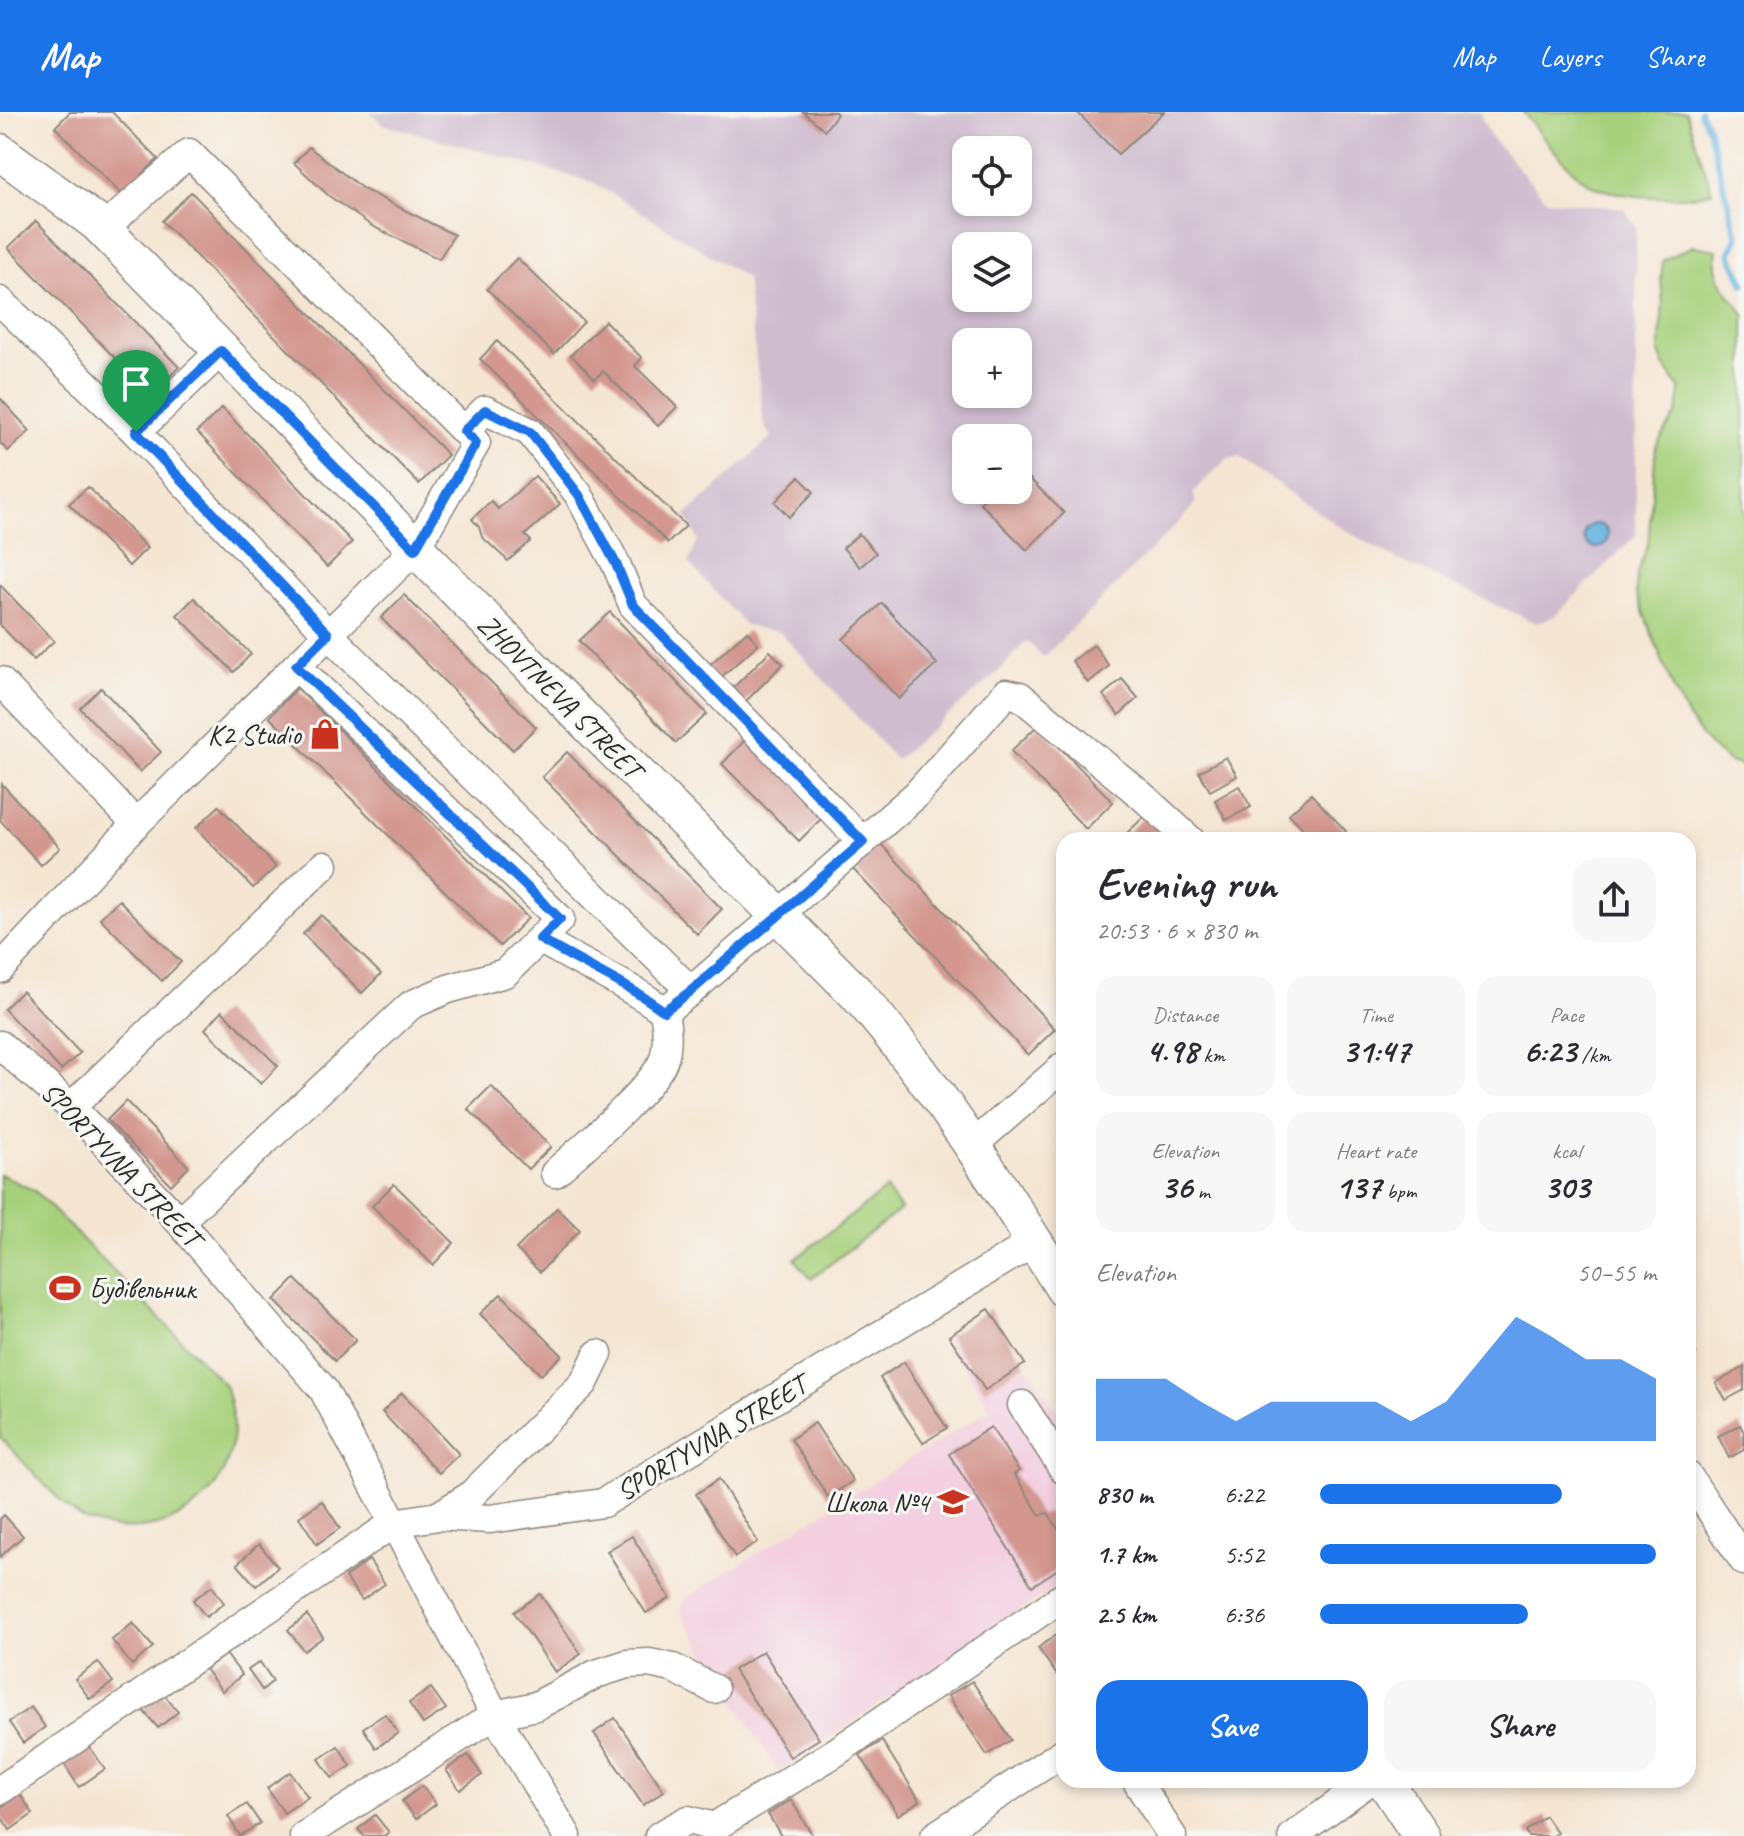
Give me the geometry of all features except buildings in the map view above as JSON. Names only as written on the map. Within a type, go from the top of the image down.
[{"type":"main road","name":"ZHOVTNEVA STREET","points":[[0,152],[103,229],[415,549],[857,994],[898,1040],[973,1145],[1056,1276]]},
{"type":"main road","points":[[1389,1788],[1421,1836]]},
{"type":"street","points":[[0,969],[136,824],[415,549],[476,443],[189,153],[103,229]]},
{"type":"street","points":[[0,301],[136,432],[328,634],[691,991]]},
{"type":"street","points":[[136,432],[221,351]]},
{"type":"street","points":[[464,431],[485,410],[530,432],[579,495],[616,564],[633,605],[863,842]]},
{"type":"street","points":[[177,1219],[187,1214],[238,1169],[411,1005],[448,989],[505,973],[560,919],[296,666]]},
{"type":"street","points":[[0,681],[136,824]]},
{"type":"street","points":[[664,1011],[917,794],[1006,693],[1020,696],[1181,832]]},
{"type":"street","points":[[71,1107],[324,865]]},
{"type":"street","points":[[540,939],[577,962],[640,993],[664,1011],[667,1033],[663,1061],[629,1102],[555,1173]]},
{"type":"street","name":"SPORTYVNA STREET","points":[[0,1045],[71,1107],[177,1219],[323,1389],[394,1523],[438,1516],[490,1519],[603,1503],[1021,1250],[1025,1228]]},
{"type":"street","points":[[973,1145],[1056,1073]]},
{"type":"street","points":[[438,1516],[470,1496],[584,1383],[598,1354]]},
{"type":"street","points":[[1022,1405],[1056,1458]]},
{"type":"street","points":[[1696,1488],[1744,1561]]},
{"type":"street","points":[[0,1790],[394,1523],[495,1715],[567,1836]]},
{"type":"street","points":[[659,1836],[688,1820],[714,1827],[836,1752],[1056,1601]]},
{"type":"street","points":[[304,1836],[495,1715],[536,1706],[596,1674],[627,1664],[649,1663],[673,1668],[714,1689]]},
{"type":"street","points":[[935,1836],[1056,1757]]},
{"type":"street","points":[[1141,1788],[1172,1836]]},
{"type":"street","points":[[1293,1836],[1360,1788]]},
{"type":"shaded area","points":[[370,112],[1479,112],[1490,136],[1547,200],[1624,208],[1636,227],[1636,535],[1555,616],[1536,623],[1396,559],[1340,527],[1239,457],[1227,459],[1193,492],[1196,502],[1182,519],[1044,657],[1026,641],[998,672],[896,760],[780,632],[746,626],[689,563],[698,540],[686,515],[772,437],[764,425],[746,278],[593,182],[383,124]]},
{"type":"shaded area","name":"Школа №4","points":[[989,1309],[1056,1410],[1056,1586],[778,1772],[679,1610],[687,1597],[991,1409],[946,1338]]},
{"type":"green space","points":[[1523,112],[1686,112],[1712,192],[1686,197],[1654,197],[1622,194],[1596,187],[1568,165]]},
{"type":"green space","points":[[1693,246],[1717,250],[1716,270],[1719,278],[1744,314],[1744,766],[1729,762],[1708,744],[1687,716],[1636,594],[1637,573],[1648,544],[1656,446],[1677,413],[1680,389],[1664,366],[1659,352],[1663,260]]},
{"type":"green space","name":"Будівельник","points":[[0,1174],[35,1191],[225,1385],[233,1427],[228,1460],[217,1483],[201,1501],[181,1515],[158,1525],[134,1528],[108,1527],[83,1519],[53,1494],[0,1437]]},
{"type":"green space","points":[[886,1189],[901,1209],[811,1279],[795,1259]]},
{"type":"water","points":[[1596,524],[1607,531],[1608,536],[1601,547],[1596,548],[1585,541],[1584,536],[1591,525]]},
{"type":"waterway","points":[[1700,112],[1708,127],[1737,237],[1730,253],[1744,284]]},
{"type":"place","name":"K2 Studio","points":[[325,734]]},
{"type":"place","name":"Будівельник","points":[[65,1288]]},
{"type":"place","name":"Школа №4","points":[[953,1502]]},
{"type":"route","points":[[221,351],[415,549],[476,443],[464,431],[485,410],[530,432],[579,495],[616,564],[633,605],[863,842],[664,1011],[640,993],[577,962],[540,939],[560,919],[296,666],[328,634],[136,432],[221,351]]}]
